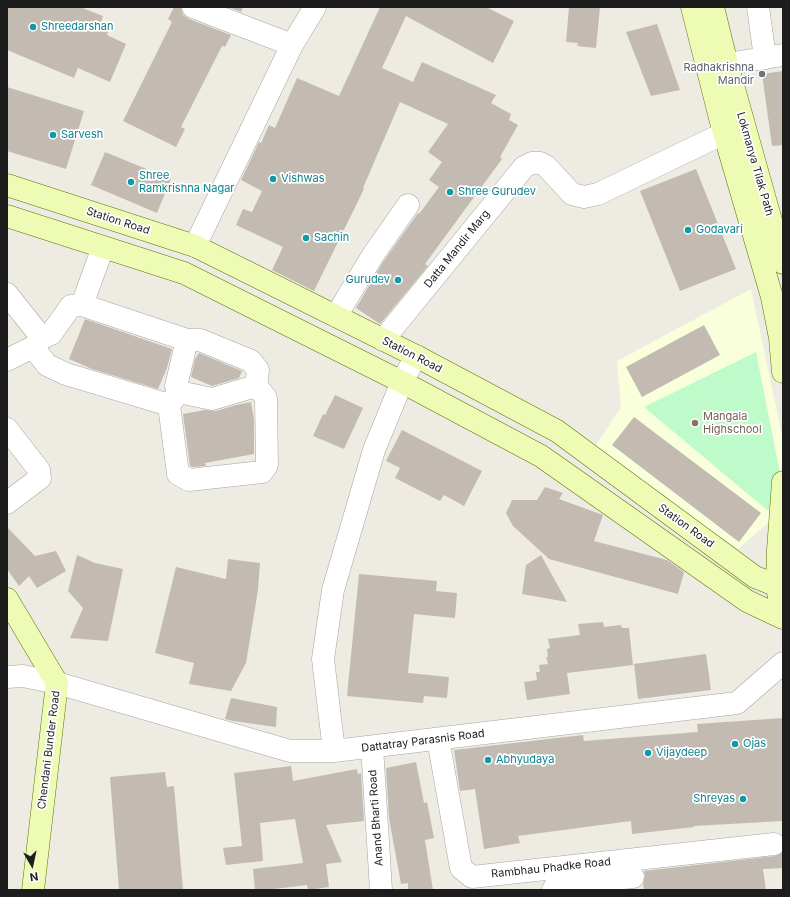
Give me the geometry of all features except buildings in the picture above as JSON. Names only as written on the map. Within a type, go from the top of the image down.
[{"type":"main road","points":[[692,7],[717,67]]},
{"type":"main road","points":[[713,7],[717,67],[724,132],[760,219],[780,338],[783,372]]},
{"type":"main road","name":"Lokmanya Tilak Path","points":[[717,67],[744,123],[760,219],[783,264]]},
{"type":"main road","name":"Station Road","points":[[7,185],[195,246],[416,356],[557,431],[755,577],[780,587]]},
{"type":"main road","points":[[7,216],[184,273],[402,382],[541,456],[747,601],[782,618],[778,550],[783,482]]},
{"type":"main road","name":"Chendani Bunder Road","points":[[7,599],[13,620],[57,683],[33,890]]},
{"type":"street","points":[[193,7],[292,45]]},
{"type":"street","points":[[195,246],[292,45],[314,7]]},
{"type":"street","points":[[717,67],[774,56],[758,7]]},
{"type":"street","name":"Datta Mandir Marg","points":[[383,340],[524,167],[532,163],[540,163],[546,166],[572,194],[584,197],[598,194],[744,123]]},
{"type":"street","points":[[336,316],[373,255],[408,205]]},
{"type":"street","points":[[82,305],[103,247]]},
{"type":"street","points":[[7,294],[37,342],[47,365],[66,374],[174,398],[212,399],[249,388],[259,388],[266,398],[267,465],[262,472],[189,480],[178,474],[174,398],[188,340]]},
{"type":"street","points":[[7,360],[51,334],[71,306],[82,305],[188,340],[200,340],[251,361],[258,370],[256,388]]},
{"type":"street","points":[[334,751],[324,658],[333,590],[374,450],[402,382],[416,356]]},
{"type":"street","points":[[7,429],[39,470],[40,478],[7,503]]},
{"type":"street","name":"Dattatray Parasnis Road","points":[[7,677],[23,676],[57,683],[290,751],[334,751],[737,703],[783,663]]},
{"type":"street","name":"Rambhau Phadke Road","points":[[438,739],[461,868],[472,877],[589,873],[633,875],[774,844]]},
{"type":"street","name":"Anand Bharti Road","points":[[372,747],[381,890]]},
{"type":"street","points":[[553,890],[556,885],[589,873]]},
{"type":"shaded area","name":"Mangala Highschool","points":[[751,289],[783,440],[783,510],[738,549],[593,450],[621,407],[617,361]]},
{"type":"green space","points":[[756,352],[782,483],[781,501],[767,510],[644,407]]},
{"type":"place","name":"Shreedarshan","points":[[33,27]]},
{"type":"place","name":"Radhakrishna Mandir","points":[[762,74]]},
{"type":"place","name":"Sarvesh","points":[[53,135]]},
{"type":"place","name":"Vishwas","points":[[273,179]]},
{"type":"place","name":"Shree Ramkrishna Nagar","points":[[131,182]]},
{"type":"place","name":"Shree Gurudev","points":[[450,192]]},
{"type":"place","name":"Godavari","points":[[688,230]]},
{"type":"place","name":"Sachin","points":[[306,238]]},
{"type":"place","name":"Gurudev","points":[[398,280]]},
{"type":"place","name":"Mangala Highschool","points":[[695,423]]},
{"type":"place","name":"Ojas","points":[[735,744]]},
{"type":"place","name":"Vijaydeep","points":[[648,753]]},
{"type":"place","name":"Abhyudaya","points":[[488,760]]},
{"type":"place","name":"Shreyas","points":[[743,799]]}]
